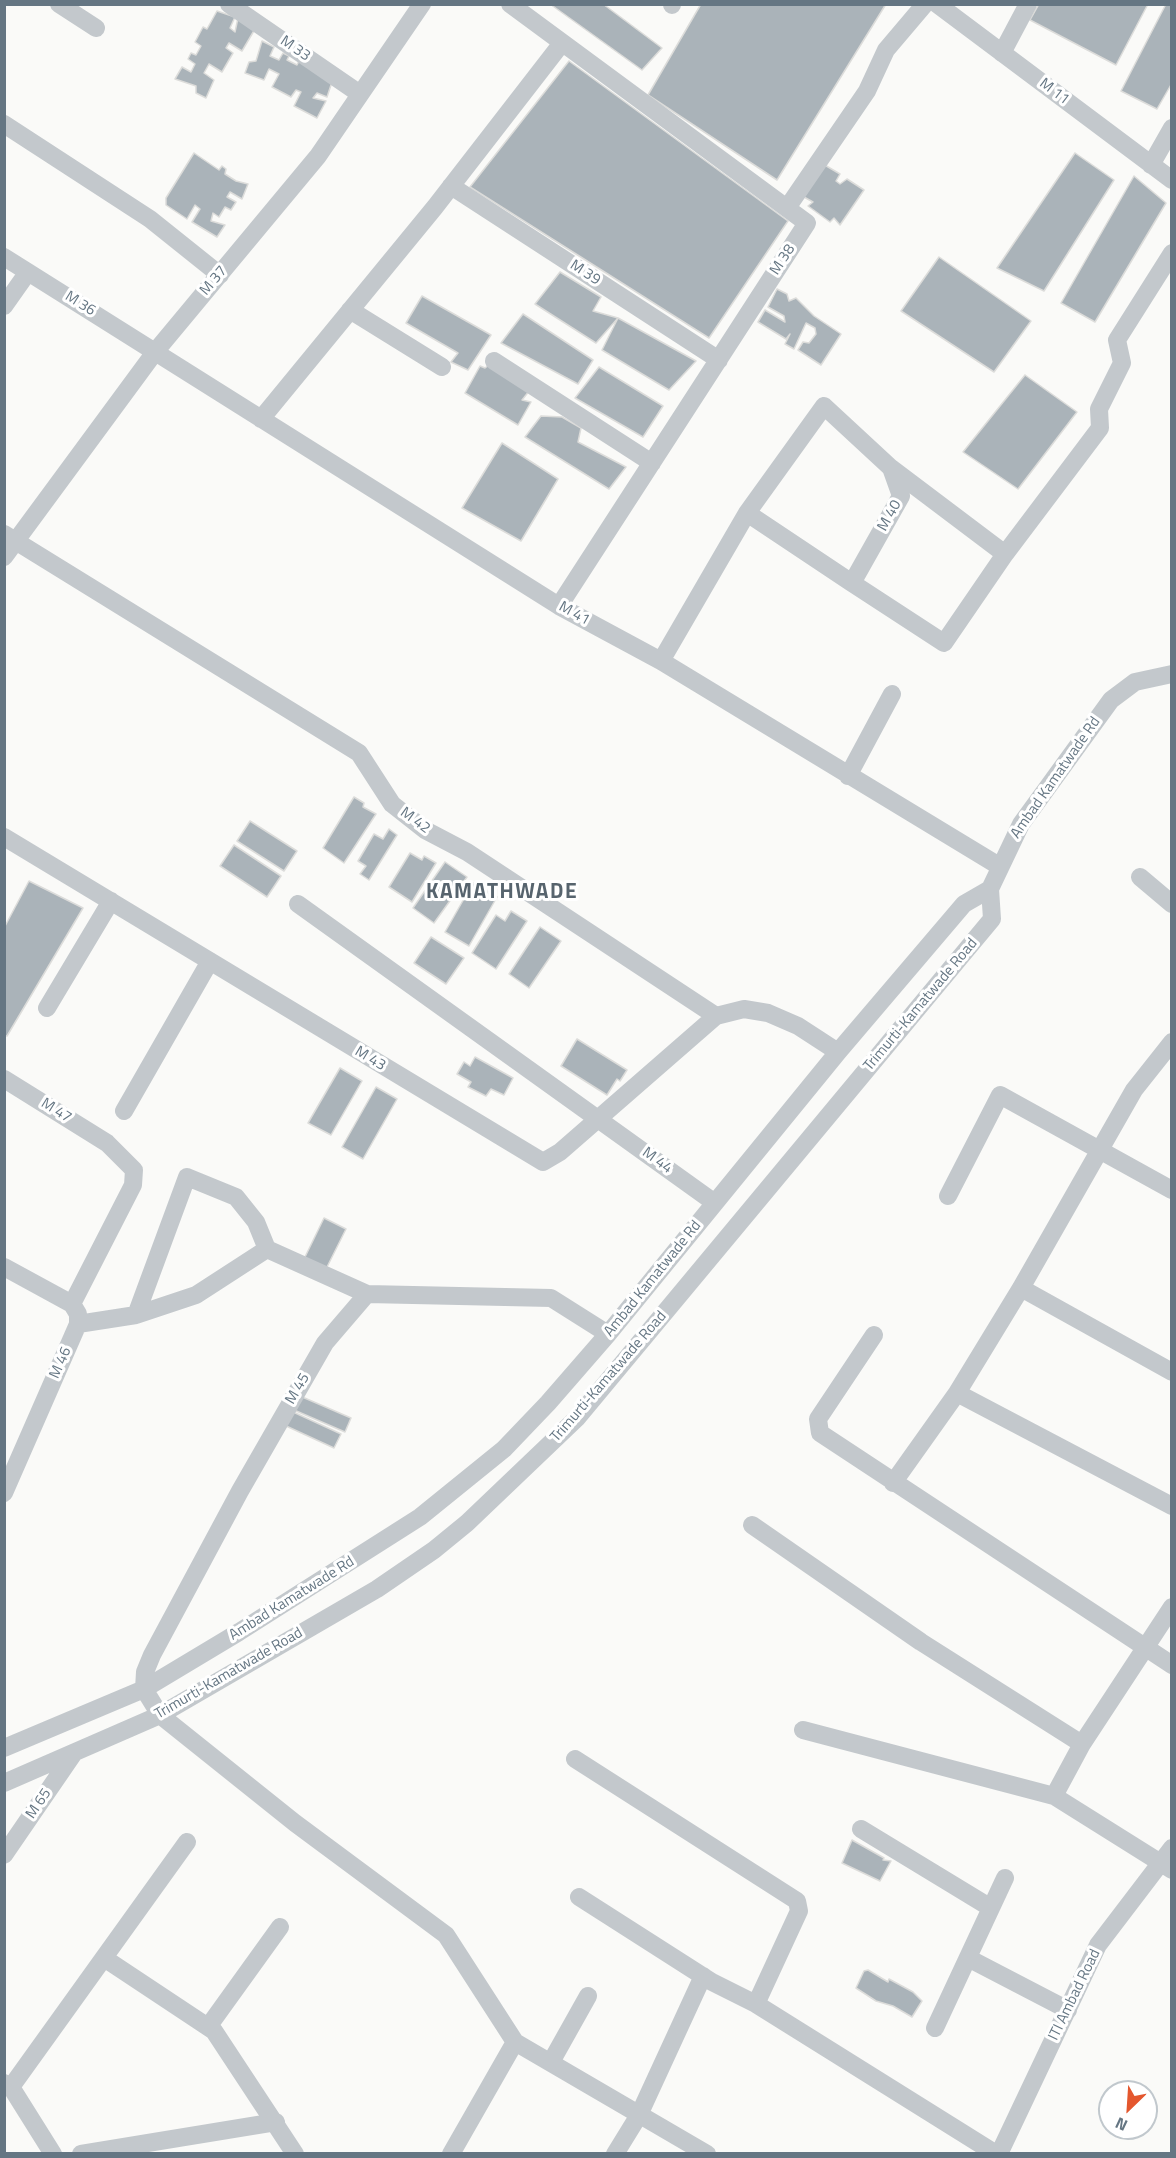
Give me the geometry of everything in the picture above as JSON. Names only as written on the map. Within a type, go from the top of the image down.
[{"type":"street","points":[[59,4],[96,28]]},
{"type":"street","name":"M 33","points":[[229,4],[252,11],[360,94]]},
{"type":"street","name":"M 37","points":[[4,557],[10,538],[155,352],[318,156],[422,4]]},
{"type":"street","name":"M 38","points":[[510,4],[807,223],[559,606]]},
{"type":"street","points":[[787,208],[867,91],[886,50],[925,4]]},
{"type":"street","name":"M 11","points":[[937,4],[1172,180]]},
{"type":"street","points":[[1002,53],[1028,4]]},
{"type":"street","points":[[261,419],[451,186],[562,43]]},
{"type":"street","points":[[4,124],[150,219],[220,275]]},
{"type":"street","points":[[1151,165],[1172,128]]},
{"type":"street","name":"M 39","points":[[451,186],[719,360]]},
{"type":"street","points":[[747,513],[944,643],[1005,554],[1100,428],[1099,409],[1122,363],[1118,340],[1172,253]]},
{"type":"street","name":"M 36","points":[[4,257],[155,352]]},
{"type":"street","points":[[4,306],[28,272]]},
{"type":"street","points":[[350,310],[442,367]]},
{"type":"street","name":"M 41","points":[[155,352],[559,606],[661,661],[999,866]]},
{"type":"street","points":[[494,361],[652,463]]},
{"type":"street","name":"M 40","points":[[661,661],[747,513],[824,406],[891,468],[901,496],[852,583]]},
{"type":"street","points":[[891,468],[1005,554]]},
{"type":"street","name":"M 42","points":[[10,538],[359,753],[392,804],[425,830],[467,852],[716,1016]]},
{"type":"street","name":"Ambad Kamatwade Rd","points":[[4,1749],[144,1689],[392,1536],[459,1488],[512,1441],[608,1334],[838,1052],[964,904],[990,889],[1021,824],[1111,700],[1135,682],[1172,674]]},
{"type":"street","points":[[848,776],[892,694]]},
{"type":"street","name":"M 43","points":[[4,837],[543,1162],[551,1159],[600,1119],[716,1016]]},
{"type":"street","points":[[1140,877],[1172,904]]},
{"type":"street","name":"Trimurti-Kamatwade Road","points":[[4,1783],[160,1716],[377,1589],[434,1550],[522,1473],[577,1418],[992,919],[990,889]]},
{"type":"street","points":[[47,1008],[111,902]]},
{"type":"street","name":"M 44","points":[[298,904],[715,1203]]},
{"type":"street","points":[[124,1111],[210,962]]},
{"type":"street","points":[[716,1016],[744,1010],[768,1013],[798,1026],[838,1052]]},
{"type":"street","points":[[893,1483],[957,1393],[1021,1288],[1134,1090],[1172,1042]]},
{"type":"street","name":"M 47","points":[[4,1079],[107,1143],[134,1170],[133,1185],[72,1304]]},
{"type":"street","points":[[948,1197],[1000,1095],[1172,1190]]},
{"type":"street","points":[[136,1315],[187,1177],[236,1197],[256,1222],[267,1249],[367,1293],[551,1298],[608,1334]]},
{"type":"street","points":[[4,1267],[72,1304],[78,1314],[78,1324],[136,1315],[196,1295],[267,1249]]},
{"type":"street","points":[[1021,1288],[1172,1372]]},
{"type":"street","name":"M 45","points":[[144,1689],[145,1672],[152,1655],[246,1481],[324,1343],[367,1293]]},
{"type":"street","name":"M 46","points":[[4,1493],[78,1324]]},
{"type":"street","points":[[874,1335],[817,1425],[820,1433],[1172,1665]]},
{"type":"street","points":[[957,1393],[1172,1506]]},
{"type":"street","points":[[752,1525],[921,1642],[1082,1744]]},
{"type":"street","points":[[1054,1796],[1082,1744],[1144,1646],[1172,1607]]},
{"type":"street","points":[[144,1689],[160,1716],[296,1823],[446,1935],[515,2042],[707,2154]]},
{"type":"street","points":[[803,1730],[1054,1796],[1168,1860]]},
{"type":"street","name":"M 65","points":[[4,1856],[74,1753]]},
{"type":"street","points":[[575,1759],[797,1901],[799,1911],[756,2004]]},
{"type":"street","points":[[861,1829],[991,1908]]},
{"type":"street","points":[[53,2154],[8,2085],[104,1958],[187,1842]]},
{"type":"street","name":"ITI Ambad Road","points":[[998,2154],[1098,1946],[1168,1860]]},
{"type":"street","points":[[935,2028],[1005,1878]]},
{"type":"street","points":[[579,1897],[704,1976],[756,2004],[998,2154]]},
{"type":"street","points":[[208,2027],[280,1928]]},
{"type":"street","points":[[104,1958],[214,2031],[295,2154]]},
{"type":"street","points":[[968,1958],[1068,2010]]},
{"type":"street","points":[[615,2154],[639,2115],[704,1976]]},
{"type":"street","points":[[552,2062],[588,1996]]},
{"type":"street","points":[[451,2154],[515,2042]]},
{"type":"street","points":[[81,2154],[167,2148],[276,2122]]},
{"type":"building","points":[[550,4],[603,4],[662,48],[642,70]]},
{"type":"building","points":[[701,4],[886,4],[777,180],[648,95]]},
{"type":"building","points":[[1039,4],[1148,4],[1116,65],[1030,20]]},
{"type":"building","points":[[1166,4],[1172,4],[1172,83],[1157,109],[1121,91]]},
{"type":"building","points":[[217,11],[235,17],[230,28],[235,32],[238,18],[255,29],[242,51],[229,43],[226,48],[233,53],[222,72],[209,64],[204,73],[214,80],[206,98],[196,93],[196,86],[175,79],[182,67],[191,72],[195,64],[188,59],[191,53],[196,55],[201,46],[195,42],[203,27],[207,29]]},
{"type":"building","points":[[262,41],[274,47],[270,56],[279,60],[283,53],[289,56],[287,60],[297,65],[300,59],[333,79],[327,97],[317,93],[313,98],[326,101],[317,118],[294,106],[301,92],[296,90],[291,97],[272,87],[279,74],[269,69],[264,80],[245,73],[249,62],[256,61]]},
{"type":"building","points":[[569,61],[788,221],[709,338],[470,187]]},
{"type":"building","points":[[194,153],[219,170],[222,166],[226,169],[225,174],[236,181],[248,184],[242,199],[230,192],[227,197],[236,202],[231,210],[225,207],[219,217],[213,213],[211,221],[225,225],[217,237],[192,222],[200,209],[195,205],[187,219],[166,205],[166,198]]},
{"type":"building","points":[[1075,153],[1114,180],[1044,291],[997,268]]},
{"type":"building","points":[[823,164],[840,174],[836,181],[840,184],[847,179],[864,190],[840,225],[834,218],[830,222],[808,206],[813,202],[804,197]]},
{"type":"building","points":[[1134,176],[1166,203],[1095,322],[1061,303]]},
{"type":"building","points":[[939,257],[1031,321],[994,372],[901,311]]},
{"type":"building","points":[[560,272],[601,297],[593,311],[618,318],[596,343],[535,304]]},
{"type":"building","points":[[777,289],[787,294],[789,301],[796,298],[814,316],[841,334],[821,365],[798,350],[803,342],[809,343],[816,334],[815,328],[806,323],[794,349],[785,344],[790,334],[786,339],[758,322],[765,310],[785,322],[784,316],[768,307]]},
{"type":"building","points":[[422,296],[491,335],[468,370],[451,362],[458,353],[406,323]]},
{"type":"building","points":[[523,314],[593,360],[578,384],[501,343]]},
{"type":"building","points":[[618,318],[696,361],[669,390],[602,350]]},
{"type":"building","points":[[490,364],[530,390],[522,400],[531,402],[518,425],[465,393],[480,366],[485,368]]},
{"type":"building","points":[[599,367],[663,406],[643,437],[575,398]]},
{"type":"building","points":[[1025,375],[1077,412],[1018,489],[963,452]]},
{"type":"building","points":[[541,416],[562,417],[581,428],[578,442],[626,467],[609,489],[525,437]]},
{"type":"building","points":[[502,443],[558,479],[521,541],[462,508]]},
{"type":"building","points":[[354,797],[364,803],[363,807],[376,814],[344,863],[323,848]]},
{"type":"building","points":[[250,821],[297,851],[284,871],[237,841]]},
{"type":"building","points":[[389,829],[397,835],[369,880],[360,874],[366,866],[358,861],[374,834],[383,839]]},
{"type":"building","points":[[234,845],[281,876],[267,897],[220,866]]},
{"type":"building","points":[[410,853],[422,860],[424,856],[436,863],[412,902],[389,887]]},
{"type":"building","points":[[445,862],[467,877],[434,923],[413,908]]},
{"type":"building","points":[[29,881],[83,908],[7,1036],[4,1035],[4,928]]},
{"type":"building","points":[[473,883],[497,897],[469,946],[445,932]]},
{"type":"building","points":[[511,911],[527,921],[496,969],[472,953],[496,915],[505,921]]},
{"type":"building","points":[[540,927],[561,941],[529,988],[509,974]]},
{"type":"building","points":[[431,937],[464,958],[446,984],[414,963]]},
{"type":"building","points":[[577,1039],[627,1070],[620,1081],[617,1079],[607,1095],[561,1066]]},
{"type":"building","points":[[475,1057],[513,1078],[504,1095],[491,1089],[486,1096],[468,1087],[471,1082],[457,1074],[464,1062],[470,1066]]},
{"type":"building","points":[[340,1068],[362,1081],[331,1135],[308,1123]]},
{"type":"building","points":[[376,1087],[397,1099],[363,1159],[342,1147]]},
{"type":"building","points":[[324,1218],[346,1229],[326,1269],[304,1259]]},
{"type":"building","points":[[300,1396],[351,1418],[345,1432],[294,1410]]},
{"type":"building","points":[[291,1411],[341,1434],[334,1448],[284,1425]]},
{"type":"building","points":[[852,1840],[884,1858],[883,1860],[891,1861],[880,1881],[842,1863]]},
{"type":"building","points":[[868,1970],[888,1982],[889,1979],[913,1992],[922,2001],[912,2017],[893,2006],[876,2001],[856,1988],[864,1971]]},
{"type":"district","name":"KAMATHWADE","points":[[502,893]]}]
